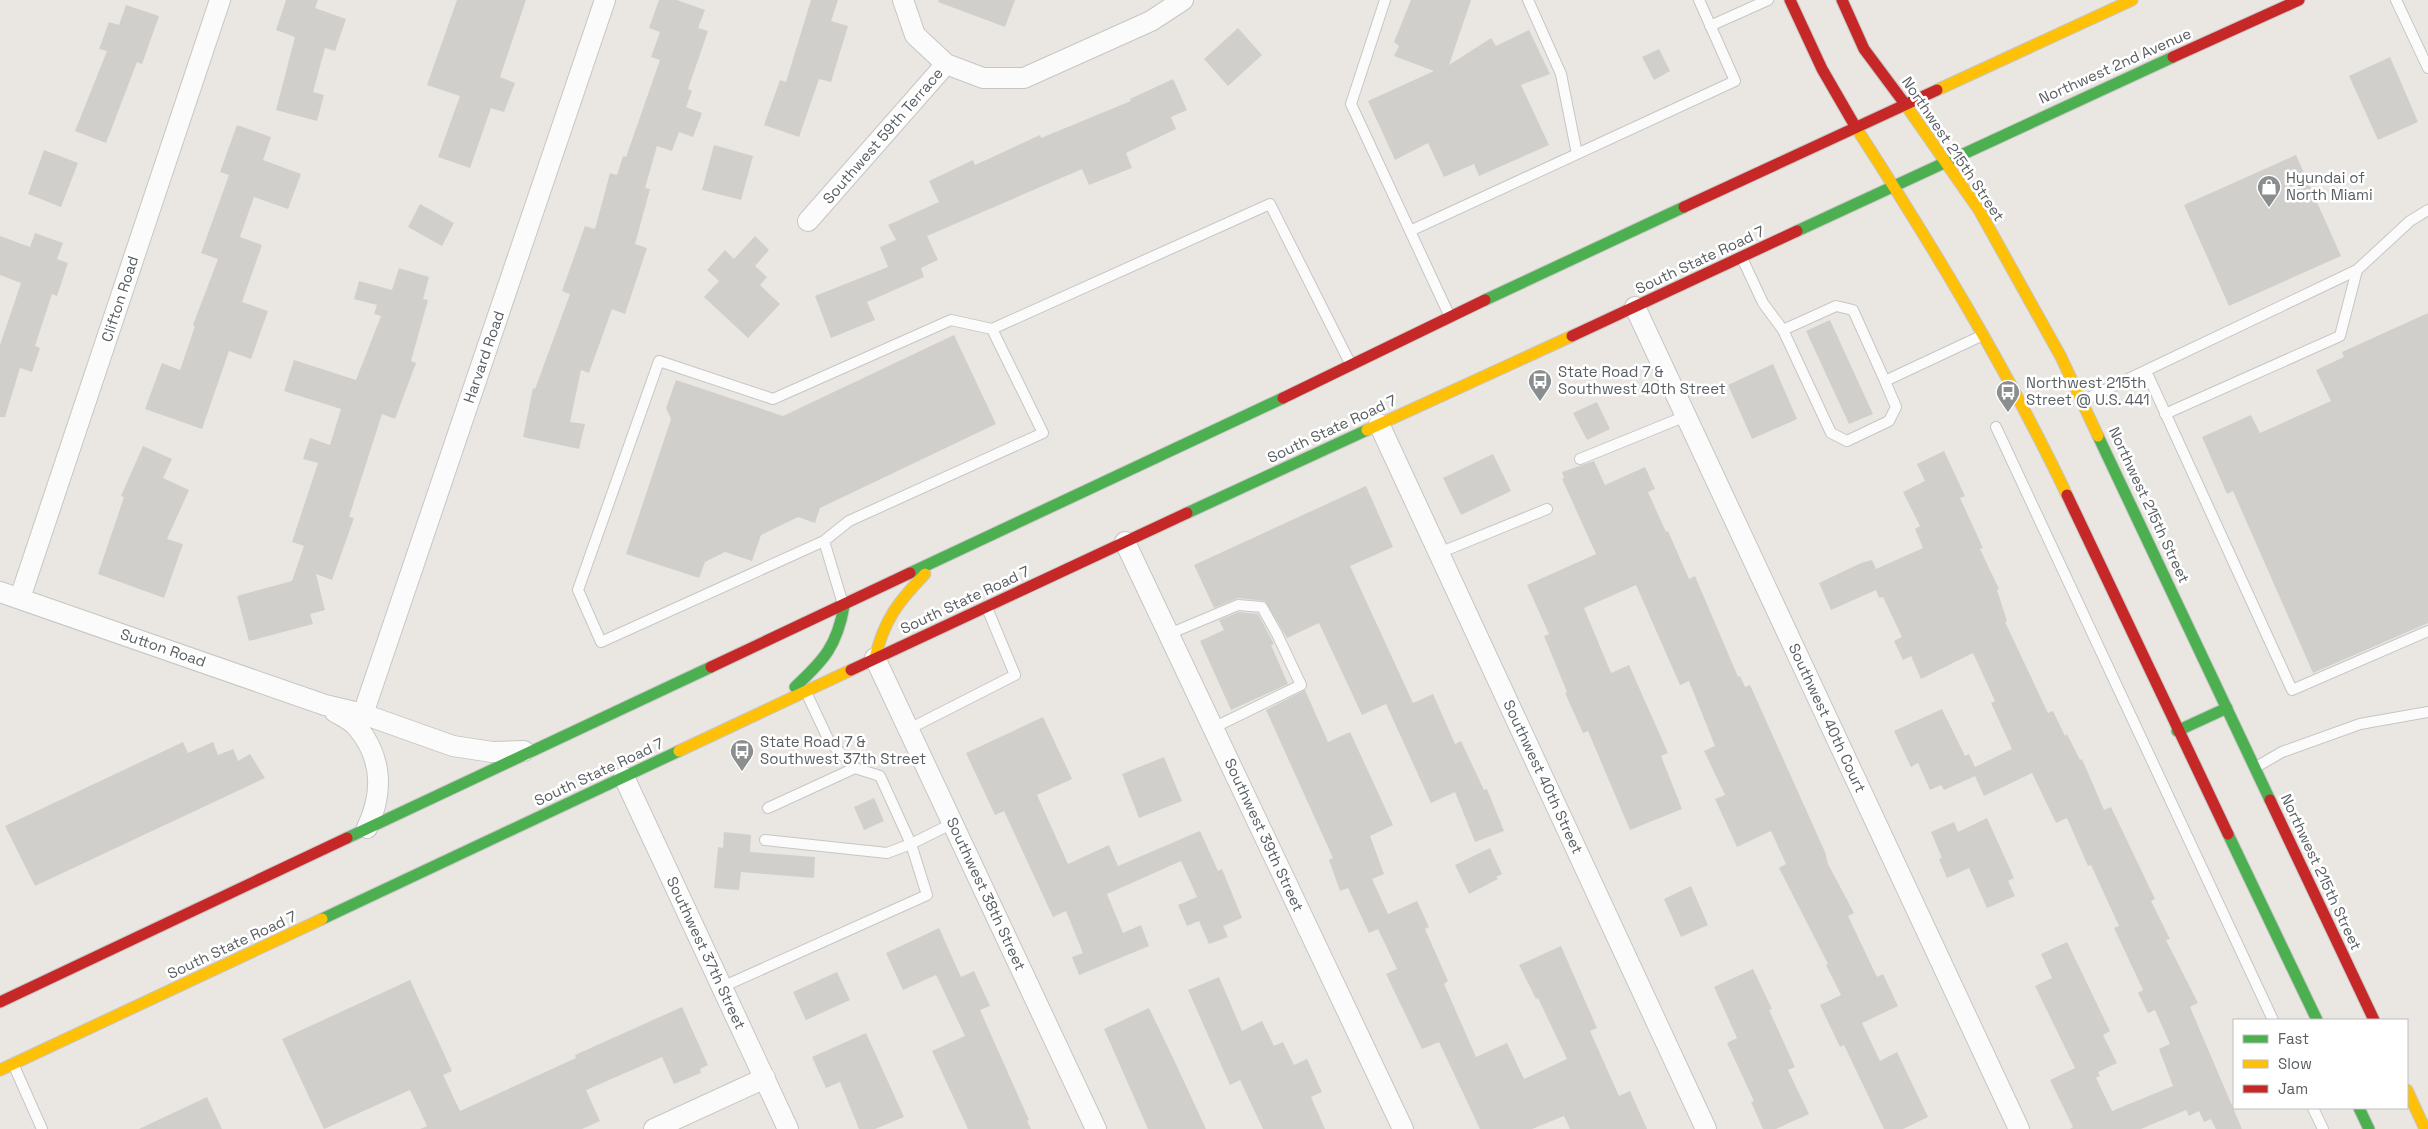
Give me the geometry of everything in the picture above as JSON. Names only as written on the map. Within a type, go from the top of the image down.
[{"type":"main road","points":[[1790,0],[1822,69],[1855,126],[1926,236],[2047,454],[2177,731],[2317,1019]]},
{"type":"main road","name":"Northwest 215th Street","points":[[1842,0],[1864,49],[1905,104],[1987,224],[2083,401],[2374,1019]]},
{"type":"main road","points":[[0,1002],[367,828],[844,606],[1855,126],[2132,0]]},
{"type":"main road","name":"Northwest 2nd Avenue","points":[[1945,162],[2299,0]]},
{"type":"main road","name":"South State Road 7","points":[[0,1070],[805,691],[1945,162]]},
{"type":"main road","points":[[876,658],[880,633],[892,608],[939,560]]},
{"type":"main road","points":[[776,705],[829,656],[840,629],[844,606]]},
{"type":"main road","points":[[2177,731],[2227,708]]},
{"type":"main road","points":[[2408,1092],[2425,1129]]},
{"type":"main road","points":[[2359,1109],[2369,1129]]},
{"type":"street","name":"Clifton Road","points":[[20,598],[220,0]]},
{"type":"street","name":"Harvard Road","points":[[363,714],[605,0]]},
{"type":"street","points":[[903,0],[915,35],[946,64]]},
{"type":"street","name":"Southwest 59th Terrace","points":[[808,221],[946,64],[983,78],[1024,78],[1151,21],[1183,0]]},
{"type":"street","name":"Southwest 40th Court","points":[[1635,307],[2018,1129]]},
{"type":"street","name":"Southwest 40th Street","points":[[1379,424],[1706,1129]]},
{"type":"street","name":"Southwest 39th Street","points":[[1125,542],[1403,1129]]},
{"type":"street","name":"Sutton Road","points":[[0,592],[325,705],[363,714],[453,746],[492,752],[532,751]]},
{"type":"street","name":"Southwest 38th Street","points":[[876,658],[1096,1129]]},
{"type":"street","name":"Sutton Road","points":[[325,705],[357,726],[372,751],[380,780],[376,809],[367,828]]},
{"type":"street","name":"Southwest 37th Street","points":[[624,777],[788,1129]]},
{"type":"street","points":[[654,1129],[765,1078]]},
{"type":"lane","points":[[1385,0],[1351,104],[1450,318]]},
{"type":"lane","points":[[1528,0],[1562,74],[1577,154]]},
{"type":"lane","points":[[1410,231],[1735,81],[1699,0]]},
{"type":"lane","points":[[1710,26],[1768,0]]},
{"type":"lane","points":[[2396,0],[2428,68]]},
{"type":"lane","points":[[992,329],[1044,433],[849,521],[824,541],[601,642],[578,590],[659,361],[772,399],[951,320],[992,329],[1270,204],[1352,365]]},
{"type":"lane","points":[[2083,401],[2357,270],[2410,221],[2428,210]]},
{"type":"lane","points":[[1742,257],[1763,303],[1783,330],[1830,433],[1847,441],[1889,421],[1896,406],[1853,310],[1836,306],[1783,330]]},
{"type":"lane","points":[[2165,414],[2340,336],[2357,270]]},
{"type":"lane","points":[[1885,381],[1982,335]]},
{"type":"lane","points":[[2146,371],[2292,690],[2428,631]]},
{"type":"lane","points":[[1580,458],[1686,416]]},
{"type":"lane","points":[[1996,427],[2273,1019]]},
{"type":"lane","points":[[1439,553],[1547,509]]},
{"type":"lane","points":[[824,541],[844,606]]},
{"type":"lane","points":[[1170,634],[1238,605],[1262,608],[1277,634],[1301,685],[1213,728]]},
{"type":"lane","points":[[909,729],[1015,675],[986,607]]},
{"type":"lane","points":[[722,986],[927,894],[911,844],[880,776],[855,768],[829,741],[805,691]]},
{"type":"lane","points":[[2255,767],[2280,753],[2360,724],[2428,712]]},
{"type":"lane","points":[[768,808],[855,768]]},
{"type":"lane","points":[[764,840],[887,853],[911,844],[953,823]]},
{"type":"lane","points":[[13,1064],[42,1129]]},
{"type":"lane","points":[[2314,1109],[2323,1129]]},
{"type":"building","points":[[286,0],[318,0],[315,8],[346,19],[335,51],[325,48],[313,92],[324,95],[317,121],[276,110],[295,37],[276,30]]},
{"type":"building","points":[[457,0],[526,0],[500,77],[515,83],[504,112],[491,108],[470,168],[438,157],[460,96],[427,85]]},
{"type":"building","points":[[659,0],[677,0],[705,10],[698,28],[708,31],[688,89],[692,91],[686,107],[702,113],[693,137],[679,132],[672,151],[657,146],[645,188],[650,189],[635,244],[647,248],[625,314],[612,309],[589,373],[581,370],[570,422],[585,424],[579,449],[523,437],[533,388],[535,389],[570,294],[562,291],[585,226],[595,229],[610,173],[617,175],[623,156],[626,157],[660,60],[651,57],[660,32],[649,28]]},
{"type":"building","points":[[811,0],[838,0],[831,21],[848,26],[831,82],[819,79],[799,137],[764,125],[780,80],[786,82]]},
{"type":"building","points":[[939,0],[1015,0],[1005,27],[938,2]]},
{"type":"building","points":[[1411,0],[1471,0],[1449,65],[1491,38],[1496,46],[1529,30],[1550,74],[1521,85],[1549,145],[1479,176],[1474,164],[1444,177],[1428,143],[1395,160],[1368,101],[1434,71],[1394,56],[1399,46],[1394,42]]},
{"type":"building","points":[[126,5],[159,16],[142,64],[137,62],[106,143],[75,131],[107,51],[99,49],[109,22],[119,25]]},
{"type":"building","points":[[1238,28],[1262,55],[1228,86],[1204,59]]},
{"type":"building","points":[[1659,49],[1670,71],[1654,80],[1642,57]]},
{"type":"building","points":[[2390,57],[2418,122],[2378,140],[2349,76]]},
{"type":"building","points":[[1173,79],[1187,110],[1171,117],[1176,129],[1126,153],[1132,168],[1089,185],[1082,169],[927,236],[938,260],[921,268],[924,277],[867,302],[875,320],[831,338],[815,296],[888,267],[880,247],[896,240],[888,225],[939,202],[929,181],[973,160],[975,165],[1040,135],[1041,138],[1131,101],[1130,99]]},
{"type":"building","points":[[237,125],[271,137],[263,160],[301,174],[288,209],[254,197],[240,237],[262,245],[242,302],[268,311],[251,359],[229,351],[202,429],[145,409],[162,363],[180,370],[195,326],[193,325],[218,259],[201,253],[229,175],[220,172]]},
{"type":"building","points":[[714,145],[753,156],[741,200],[702,190]]},
{"type":"building","points":[[44,150],[78,163],[61,207],[28,194]]},
{"type":"building","points":[[2296,155],[2341,256],[2229,306],[2184,205]]},
{"type":"building","points":[[420,204],[454,223],[442,246],[408,227]]},
{"type":"building","points":[[35,233],[63,243],[57,259],[68,263],[57,296],[52,294],[35,346],[40,348],[32,372],[20,368],[5,417],[0,417],[0,345],[21,283],[0,275],[0,236],[30,247]]},
{"type":"building","points":[[755,236],[769,250],[755,266],[767,277],[760,285],[780,304],[748,338],[704,297],[719,281],[707,270],[725,250],[734,259]]},
{"type":"building","points":[[399,268],[429,277],[423,299],[428,300],[411,361],[416,363],[395,419],[382,414],[349,517],[354,518],[332,580],[316,574],[325,610],[310,614],[313,624],[249,641],[237,596],[292,581],[304,546],[292,542],[318,463],[303,459],[310,438],[330,445],[341,409],[284,391],[294,360],[356,380],[381,316],[374,314],[377,305],[354,299],[359,281],[392,290]]},
{"type":"building","points":[[2428,313],[2428,623],[2313,673],[2233,491],[2227,494],[2202,437],[2251,415],[2260,433],[2331,401],[2316,370],[2344,357],[2342,352]]},
{"type":"building","points":[[1830,320],[1873,414],[1849,424],[1806,331]]},
{"type":"building","points":[[954,335],[996,424],[820,508],[815,523],[798,517],[761,535],[752,561],[725,552],[705,562],[699,578],[626,554],[671,419],[666,408],[676,380],[783,416]]},
{"type":"building","points":[[1773,364],[1797,419],[1752,439],[1728,385]]},
{"type":"building","points":[[1597,402],[1610,429],[1587,440],[1573,413]]},
{"type":"building","points":[[143,446],[172,459],[163,478],[189,490],[167,539],[183,544],[164,598],[98,574],[124,497],[121,496]]},
{"type":"building","points":[[1944,451],[1965,496],[1960,498],[1983,548],[1980,549],[1999,589],[1997,590],[2007,621],[2005,622],[2048,713],[2053,711],[2065,736],[2067,734],[2080,760],[2082,759],[2104,810],[2111,807],[2155,899],[2151,901],[2170,939],[2166,940],[2198,1003],[2190,1007],[2242,1129],[2216,1129],[2211,1119],[2204,1122],[2199,1111],[2189,1116],[2186,1110],[2141,1129],[2070,1129],[2073,1127],[2050,1080],[2075,1068],[2035,986],[2052,978],[2041,954],[2067,942],[2110,1031],[2103,1035],[2117,1063],[2098,1072],[2100,1076],[2096,1078],[2112,1111],[2173,1086],[2159,1049],[2170,1044],[2155,1010],[2148,1013],[2138,993],[2143,990],[2114,928],[2119,926],[2091,865],[2088,866],[2067,818],[2056,823],[2032,773],[1984,796],[1975,776],[1944,790],[1941,785],[1930,790],[1918,763],[1911,767],[1894,731],[1942,709],[1965,756],[1969,754],[1975,767],[2012,749],[1991,703],[1995,701],[1973,653],[1921,679],[1911,656],[1903,660],[1894,641],[1902,637],[1883,597],[1879,598],[1876,590],[1831,610],[1819,583],[1861,563],[1872,560],[1876,569],[1923,548],[1915,529],[1920,526],[1903,492],[1925,481],[1917,464]]},
{"type":"building","points":[[1493,454],[1511,491],[1461,515],[1443,478]]},
{"type":"building","points":[[1594,461],[1605,485],[1645,467],[1655,489],[1648,492],[1666,532],[1668,531],[1689,579],[1695,576],[1738,677],[1740,676],[1745,687],[1750,685],[1825,852],[1828,864],[1854,913],[1848,916],[1877,977],[1883,974],[1898,1006],[1862,1023],[1880,1061],[1897,1052],[1928,1117],[1903,1129],[1884,1129],[1844,1045],[1840,1047],[1820,1005],[1841,995],[1826,965],[1828,964],[1779,868],[1786,864],[1771,831],[1737,847],[1715,799],[1725,795],[1704,751],[1715,746],[1689,681],[1680,685],[1636,585],[1584,608],[1611,673],[1629,665],[1668,753],[1661,756],[1682,809],[1630,830],[1588,731],[1583,733],[1565,693],[1567,692],[1544,636],[1549,634],[1527,585],[1596,554],[1562,479],[1564,478],[1562,472]]},
{"type":"building","points":[[1366,486],[1393,547],[1350,566],[1413,703],[1433,694],[1455,744],[1461,741],[1484,790],[1487,789],[1504,831],[1475,842],[1455,792],[1431,803],[1386,704],[1362,715],[1319,623],[1287,638],[1265,601],[1238,598],[1214,608],[1194,565]]},
{"type":"building","points":[[1239,612],[1258,614],[1274,644],[1271,645],[1288,684],[1231,710],[1200,641],[1224,630],[1219,620]]},
{"type":"building","points":[[1305,690],[1328,742],[1350,732],[1393,825],[1370,836],[1384,874],[1372,879],[1388,914],[1417,901],[1429,927],[1425,929],[1448,981],[1444,984],[1476,1057],[1507,1043],[1524,1079],[1567,1059],[1538,998],[1536,999],[1519,965],[1561,946],[1597,1028],[1590,1031],[1619,1096],[1630,1091],[1647,1129],[1570,1129],[1564,1116],[1532,1129],[1480,1129],[1439,1042],[1422,1049],[1386,974],[1397,969],[1378,929],[1369,933],[1348,888],[1340,891],[1329,860],[1333,858],[1266,710]]},
{"type":"building","points":[[1043,717],[1072,779],[1037,795],[1068,864],[1109,845],[1118,866],[1200,831],[1218,871],[1222,869],[1242,918],[1223,926],[1228,937],[1209,944],[1199,921],[1187,926],[1178,905],[1197,897],[1181,861],[1107,894],[1123,933],[1141,925],[1149,946],[1079,975],[1072,957],[1083,953],[1066,911],[1053,917],[1004,811],[995,815],[966,753]]},
{"type":"building","points":[[183,742],[188,753],[213,742],[218,755],[233,749],[238,761],[250,754],[265,778],[35,886],[5,826]]},
{"type":"building","points":[[1164,757],[1182,801],[1139,818],[1122,774]]},
{"type":"building","points":[[874,798],[884,821],[864,830],[854,807]]},
{"type":"building","points":[[1987,818],[2014,878],[2008,881],[2015,896],[1987,908],[1969,868],[1947,878],[1939,859],[1942,858],[1931,832],[1954,822],[1958,832]]},
{"type":"building","points":[[724,832],[751,835],[750,852],[815,857],[814,878],[741,872],[739,890],[714,888],[718,847],[723,848]]},
{"type":"building","points":[[1490,848],[1502,874],[1496,877],[1498,879],[1469,894],[1455,865]]},
{"type":"building","points":[[1691,886],[1708,925],[1681,937],[1664,899]]},
{"type":"building","points":[[939,928],[961,977],[974,971],[990,1006],[980,1010],[1029,1120],[1027,1121],[1031,1129],[968,1129],[932,1051],[965,1036],[936,975],[903,990],[886,953]]},
{"type":"building","points":[[1753,969],[1772,1009],[1769,1010],[1795,1067],[1788,1070],[1809,1114],[1776,1129],[1763,1129],[1751,1102],[1754,1101],[1727,1043],[1737,1038],[1714,987]]},
{"type":"building","points":[[837,972],[850,1000],[806,1020],[793,992]]},
{"type":"building","points":[[1219,977],[1242,1031],[1262,1021],[1274,1046],[1283,1042],[1294,1065],[1307,1059],[1322,1092],[1311,1097],[1325,1129],[1263,1129],[1240,1080],[1230,1085],[1188,990]]},
{"type":"building","points":[[410,980],[452,1071],[443,1075],[460,1111],[576,1058],[575,1055],[682,1007],[708,1065],[700,1069],[701,1073],[674,1084],[662,1057],[586,1090],[600,1121],[582,1129],[420,1129],[427,1126],[410,1090],[324,1129],[282,1039]]},
{"type":"building","points":[[1149,1008],[1206,1129],[1148,1129],[1104,1029]]},
{"type":"building","points":[[866,1033],[904,1117],[875,1129],[859,1129],[840,1082],[826,1088],[812,1057]]},
{"type":"building","points":[[207,1097],[222,1129],[139,1129]]},
{"type":"traffic: fast","points":[[1797,231],[2173,57]]},
{"type":"traffic: fast","points":[[1485,300],[1684,207]]},
{"type":"traffic: fast","points":[[910,573],[1283,398]]},
{"type":"traffic: fast","points":[[1187,513],[1367,430]]},
{"type":"traffic: fast","points":[[2098,436],[2270,800]]},
{"type":"traffic: fast","points":[[795,687],[814,669],[828,651],[837,632],[844,606]]},
{"type":"traffic: fast","points":[[347,838],[711,667]]},
{"type":"traffic: fast","points":[[2177,731],[2227,708]]},
{"type":"traffic: fast","points":[[322,919],[679,751]]},
{"type":"traffic: fast","points":[[2228,834],[2317,1019]]},
{"type":"traffic: fast","points":[[2359,1109],[2369,1129]]},
{"type":"traffic: slow","points":[[1937,90],[2132,0]]},
{"type":"traffic: slow","points":[[1905,104],[1979,210],[2061,357],[2098,436]]},
{"type":"traffic: slow","points":[[1855,126],[1967,307],[2019,400],[2067,495]]},
{"type":"traffic: slow","points":[[1367,430],[1572,336]]},
{"type":"traffic: slow","points":[[875,658],[883,633],[893,612],[925,574]]},
{"type":"traffic: slow","points":[[679,751],[851,670]]},
{"type":"traffic: slow","points":[[0,1070],[322,919]]},
{"type":"traffic: slow","points":[[2408,1092],[2425,1129]]},
{"type":"traffic: jam","points":[[1790,0],[1822,69],[1855,126]]},
{"type":"traffic: jam","points":[[1842,0],[1864,49],[1905,104]]},
{"type":"traffic: jam","points":[[2173,57],[2299,0]]},
{"type":"traffic: jam","points":[[1684,207],[1937,90]]},
{"type":"traffic: jam","points":[[1572,336],[1797,231]]},
{"type":"traffic: jam","points":[[1283,398],[1485,300]]},
{"type":"traffic: jam","points":[[2067,495],[2228,834]]},
{"type":"traffic: jam","points":[[851,670],[1187,513]]},
{"type":"traffic: jam","points":[[711,667],[910,573]]},
{"type":"traffic: jam","points":[[2270,800],[2374,1019]]},
{"type":"traffic: jam","points":[[0,1002],[347,838]]},
{"type":"place","name":"Hyundai of North Miami","points":[[2269,208]]},
{"type":"place","name":"State Road 7 & Southwest 40th Street","points":[[1540,402]]},
{"type":"place","name":"Northwest 215th Street @ U.S. 441","points":[[2008,413]]},
{"type":"place","name":"State Road 7 & Southwest 37th Street","points":[[742,772]]}]
